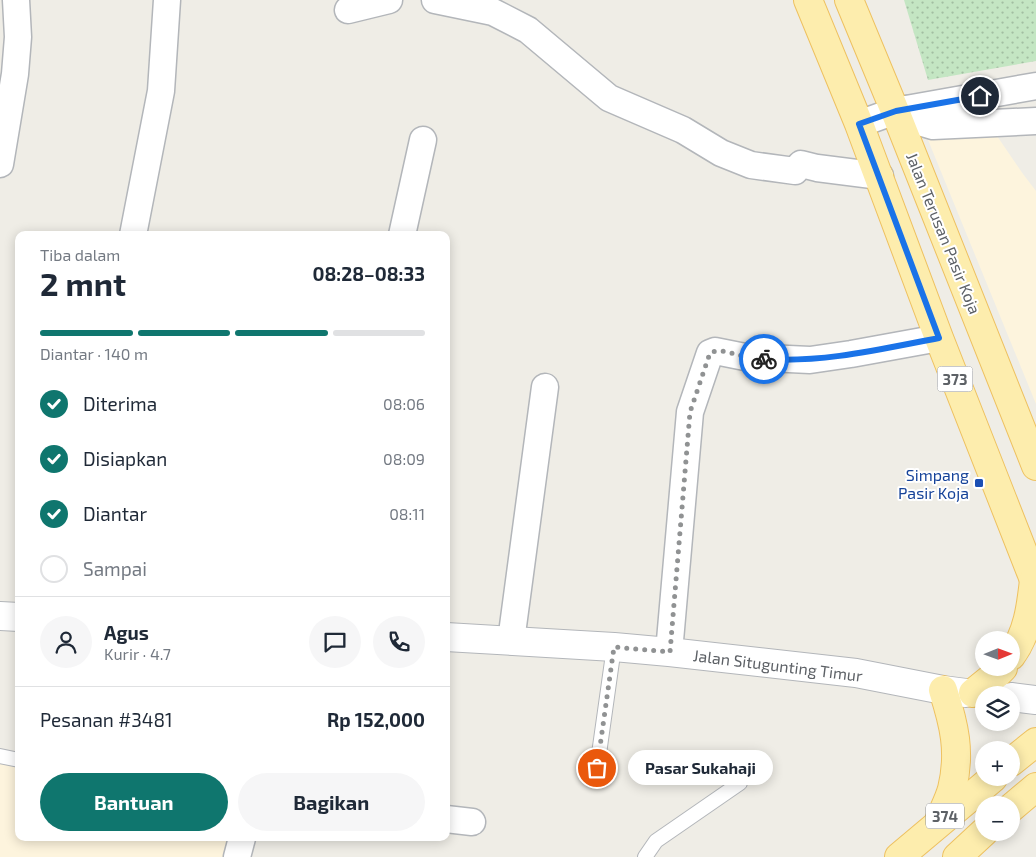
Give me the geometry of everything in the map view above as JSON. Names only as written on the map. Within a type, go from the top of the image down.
[{"type":"main road","name":"373","points":[[808,0],[880,176],[939,338],[1035,582]]},
{"type":"main road","name":"Jalan Terusan Pasir Koja","points":[[849,0],[901,110],[1036,466]]},
{"type":"main road","points":[[1020,642],[1031,614],[1035,582]]},
{"type":"main road","points":[[988,686],[996,676]]},
{"type":"main road","points":[[939,821],[952,790],[957,756],[954,722],[943,690]]},
{"type":"main road","points":[[1020,755],[1036,742]]},
{"type":"main road","name":"374","points":[[899,857],[939,821],[983,786]]},
{"type":"main road","name":"374","points":[[957,857],[975,840]]},
{"type":"street","points":[[0,164],[18,37],[16,0]]},
{"type":"street","points":[[134,231],[161,91],[166,0]]},
{"type":"street","points":[[348,10],[389,0]]},
{"type":"street","points":[[435,0],[493,12],[528,30],[609,98],[683,130],[721,153],[751,165],[795,171],[801,164],[817,168],[880,176]]},
{"type":"street","points":[[859,124],[901,110],[1036,86]]},
{"type":"street","points":[[901,110],[922,123],[933,126],[1036,121]]},
{"type":"street","points":[[403,231],[423,140]]},
{"type":"street","points":[[670,652],[690,412],[710,353],[715,351],[745,357],[810,360],[939,338]]},
{"type":"street","points":[[511,641],[545,387]]},
{"type":"street","points":[[0,616],[15,617]]},
{"type":"street","name":"Jalan Situgunting Timur","points":[[450,637],[670,652],[856,673],[943,690],[975,693]]},
{"type":"street","points":[[1020,698],[1036,700]]},
{"type":"street","points":[[450,819],[472,822]]},
{"type":"street","points":[[237,857],[241,841]]},
{"type":"lane","points":[[597,768],[614,647]]},
{"type":"lane","points":[[0,756],[15,759]]},
{"type":"lane","points":[[645,857],[656,841],[740,783]]},
{"type":"lane","points":[[232,857],[235,841]]},
{"type":"shaded area","points":[[995,133],[1036,191],[1036,404],[926,135]]},
{"type":"shaded area","points":[[0,759],[15,763],[15,841],[232,841],[228,857],[0,857]]},
{"type":"green space","points":[[904,0],[1036,0],[1036,61],[928,80]]},
{"type":"way so far","points":[[597,768],[614,647],[670,652],[690,412],[710,353],[715,351],[764,359]]},
{"type":"place","name":"Simpang Pasir Koja","points":[[979,483]]},
{"type":"place","name":"Pasar Sukahaji","points":[[597,768]]},
{"type":"route","points":[[764,359],[810,360],[939,338],[859,124],[896,111],[980,96]]}]
